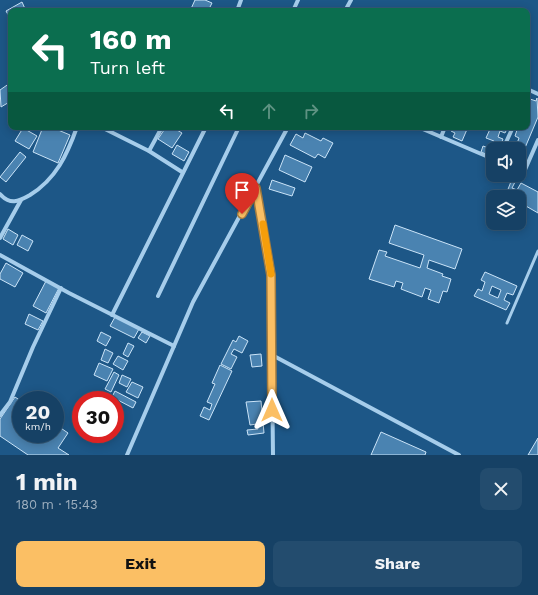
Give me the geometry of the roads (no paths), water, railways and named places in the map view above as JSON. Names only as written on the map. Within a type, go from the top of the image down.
[{"type":"street","points":[[0,194],[11,202],[21,200],[41,188],[56,173],[65,157],[76,130]]},
{"type":"street","points":[[107,130],[149,151],[182,172]]},
{"type":"street","points":[[149,151],[160,130]]},
{"type":"street","points":[[112,315],[182,172],[204,130]]},
{"type":"street","points":[[158,296],[238,130]]},
{"type":"street","points":[[127,455],[193,302],[286,130]]},
{"type":"street","points":[[425,130],[486,156]]},
{"type":"street","points":[[441,137],[444,130]]},
{"type":"street","points":[[507,142],[512,130]]},
{"type":"street","points":[[526,167],[538,140]]},
{"type":"street","points":[[256,188],[271,275],[273,455]]},
{"type":"street","points":[[0,238],[21,200]]},
{"type":"street","points":[[0,255],[112,315],[174,346]]},
{"type":"street","points":[[0,416],[10,402],[33,347],[61,288]]},
{"type":"street","points":[[272,355],[459,455]]},
{"type":"lane","points":[[507,323],[538,251]]}]
